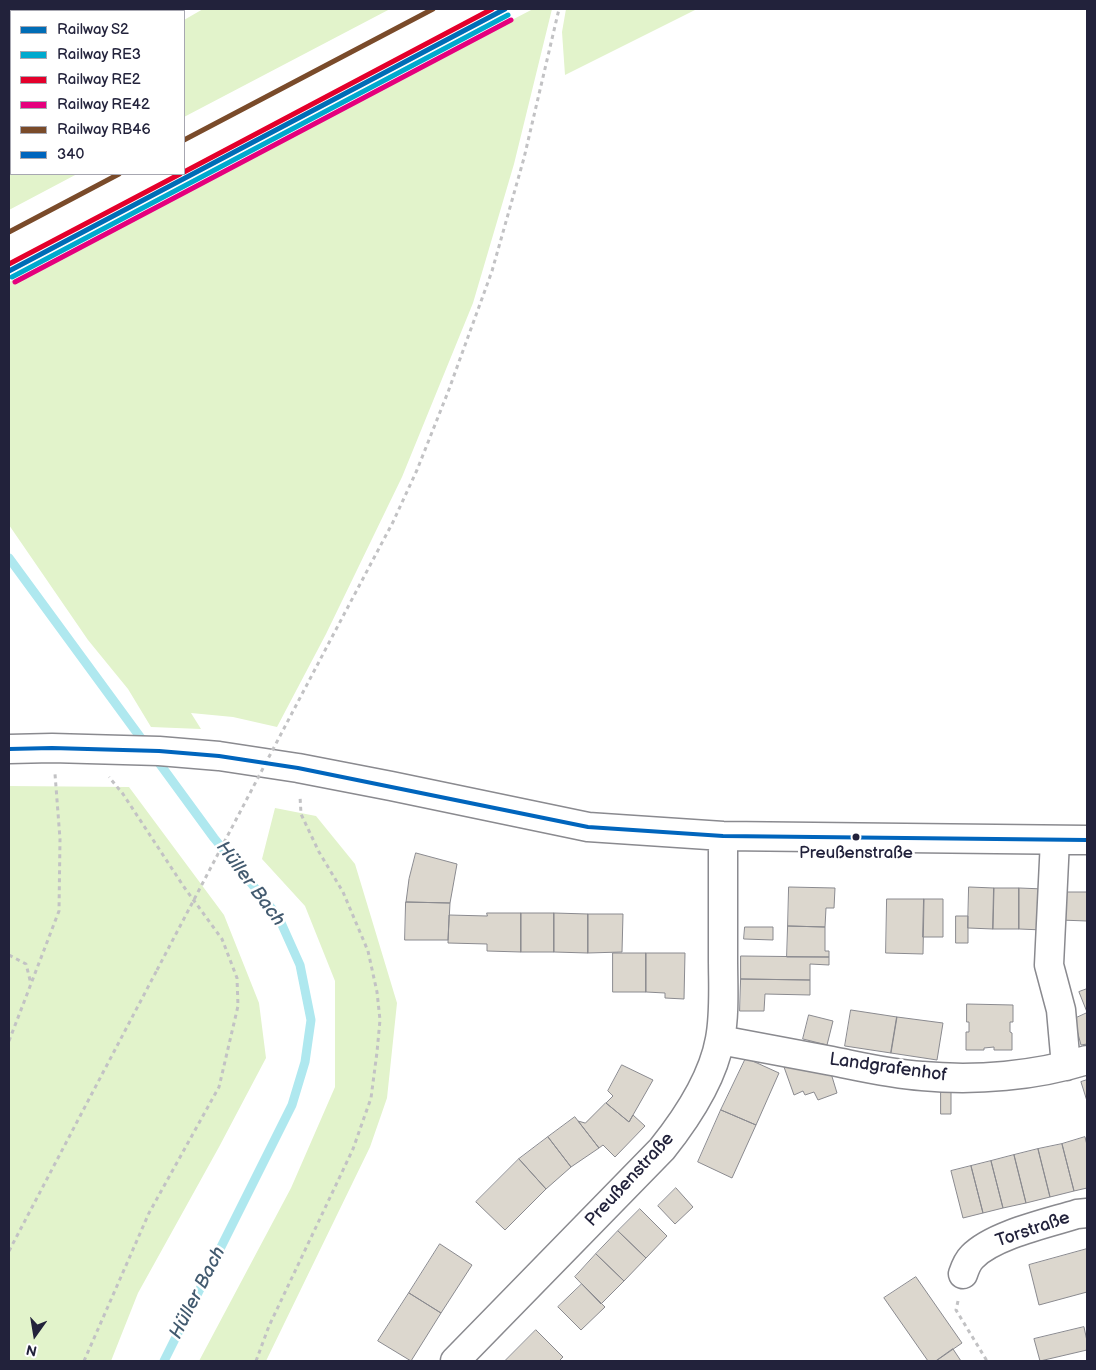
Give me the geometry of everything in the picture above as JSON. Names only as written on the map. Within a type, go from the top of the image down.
[{"type":"street","points":[[9,749],[52,748],[159,751],[219,756],[298,768],[392,786],[588,827],[723,836],[1087,840]]},
{"type":"street","name":"Preußenstraße","points":[[454,1361],[662,1149],[681,1125],[697,1098],[710,1070],[720,1040],[723,995],[723,836]]},
{"type":"street","points":[[1055,840],[1049,965],[1077,1063]]},
{"type":"street","name":"Landgrafenhof","points":[[720,1040],[880,1071],[948,1078],[1032,1072],[1077,1063]]},
{"type":"street","name":"Torstraße","points":[[962,1274],[971,1258],[985,1247],[1011,1235],[1077,1214],[1087,1213]]},
{"type":"path","points":[[9,1251],[393,522],[409,488],[455,373],[495,261],[524,158],[558,9]]},
{"type":"path","points":[[9,1041],[60,911],[58,794],[52,748]]},
{"type":"path","points":[[256,1361],[269,1326],[353,1149],[371,1098],[380,1020],[377,992],[368,951],[343,892],[319,852],[301,814],[298,768]]},
{"type":"path","points":[[84,1361],[149,1213],[220,1087],[238,1006],[237,978],[222,940],[184,887],[123,794]]},
{"type":"path","points":[[9,955],[26,964],[31,985]]},
{"type":"path","points":[[962,1274],[956,1310],[987,1361]]},
{"type":"green space","points":[[9,9],[59,9],[10,10],[9,36]]},
{"type":"green space","points":[[203,9],[390,9],[185,116],[185,19]]},
{"type":"green space","points":[[533,9],[552,9],[514,164],[473,303],[402,477],[326,634],[277,727],[233,717],[191,713],[201,729],[151,727],[128,689],[88,640],[9,525],[9,282]]},
{"type":"green space","points":[[566,9],[697,9],[565,75],[562,32]]},
{"type":"green space","points":[[9,124],[10,175],[75,175],[9,210]]},
{"type":"green space","points":[[9,786],[129,787],[224,915],[259,1003],[266,1058],[138,1293],[111,1361],[9,1361]]},
{"type":"green space","points":[[275,808],[316,816],[355,864],[397,1003],[387,1098],[370,1147],[266,1361],[199,1361],[291,1188],[335,1087],[335,981],[305,906],[262,859]]},
{"type":"building","points":[[416,853],[457,864],[450,903],[406,902],[409,879]]},
{"type":"building","points":[[789,887],[835,888],[834,908],[826,908],[825,927],[788,926]]},
{"type":"building","points":[[969,887],[994,888],[993,929],[968,928]]},
{"type":"building","points":[[994,888],[1019,888],[1019,929],[993,929]]},
{"type":"building","points":[[1019,888],[1044,889],[1043,930],[1019,929]]},
{"type":"building","points":[[1061,892],[1087,892],[1087,921],[1060,920]]},
{"type":"building","points":[[887,899],[924,899],[923,954],[886,953]]},
{"type":"building","points":[[924,899],[943,899],[943,937],[923,937]]},
{"type":"building","points":[[406,902],[450,903],[448,940],[405,940]]},
{"type":"building","points":[[487,913],[521,913],[521,952],[487,951],[487,944],[448,943],[449,915],[487,916]]},
{"type":"building","points":[[521,913],[554,913],[554,952],[521,952]]},
{"type":"building","points":[[554,913],[588,914],[588,953],[554,952]]},
{"type":"building","points":[[588,914],[623,914],[622,952],[588,953]]},
{"type":"building","points":[[956,916],[968,916],[968,943],[956,943]]},
{"type":"building","points":[[788,926],[825,927],[825,951],[829,951],[829,957],[787,957]]},
{"type":"building","points":[[745,927],[773,927],[773,940],[744,939]]},
{"type":"building","points":[[613,953],[646,953],[646,992],[613,992]]},
{"type":"building","points":[[646,953],[685,953],[684,999],[665,998],[665,993],[646,992]]},
{"type":"building","points":[[741,956],[829,957],[829,965],[810,964],[810,980],[741,979]]},
{"type":"building","points":[[741,979],[810,980],[810,995],[765,994],[764,1011],[740,1011]]},
{"type":"building","points":[[1087,989],[1087,1012],[1079,992]]},
{"type":"building","points":[[967,1004],[1013,1005],[1013,1022],[1010,1022],[1012,1050],[994,1050],[994,1047],[984,1048],[984,1050],[966,1050],[966,1032],[969,1032]]},
{"type":"building","points":[[851,1010],[897,1017],[891,1053],[845,1046]]},
{"type":"building","points":[[1087,1013],[1087,1044],[1081,1045],[1074,1019]]},
{"type":"building","points":[[809,1015],[833,1021],[827,1045],[803,1039]]},
{"type":"building","points":[[897,1017],[943,1023],[937,1060],[891,1053]]},
{"type":"building","points":[[746,1058],[779,1073],[756,1125],[721,1110]]},
{"type":"building","points":[[795,1063],[806,1064],[808,1071],[818,1067],[820,1073],[830,1070],[837,1093],[818,1100],[814,1092],[805,1095],[803,1091],[794,1095],[784,1067]]},
{"type":"building","points":[[622,1065],[653,1080],[629,1122],[606,1103],[613,1096],[608,1091]]},
{"type":"building","points":[[1087,1080],[1087,1101],[1081,1082]]},
{"type":"building","points":[[941,1091],[951,1091],[951,1114],[941,1114]]},
{"type":"building","points":[[606,1103],[629,1122],[633,1115],[645,1126],[615,1157],[603,1145],[599,1148],[578,1121],[585,1123]]},
{"type":"building","points":[[721,1110],[756,1125],[732,1178],[698,1162]]},
{"type":"building","points":[[575,1117],[599,1148],[571,1167],[548,1137]]},
{"type":"building","points":[[548,1137],[571,1167],[546,1189],[519,1159]]},
{"type":"building","points":[[1085,1137],[1087,1145],[1087,1188],[1074,1191],[1062,1144]]},
{"type":"building","points":[[1062,1144],[1074,1191],[1050,1197],[1038,1149]]},
{"type":"building","points":[[1038,1149],[1050,1197],[1026,1203],[1014,1155]]},
{"type":"building","points":[[1014,1155],[1026,1203],[1003,1208],[991,1161]]},
{"type":"building","points":[[519,1159],[546,1189],[505,1230],[476,1202]]},
{"type":"building","points":[[991,1161],[1003,1208],[983,1213],[971,1166]]},
{"type":"building","points":[[971,1166],[983,1213],[963,1218],[951,1171]]},
{"type":"building","points":[[676,1188],[693,1207],[675,1224],[658,1206]]},
{"type":"building","points":[[640,1209],[667,1236],[646,1258],[618,1231]]},
{"type":"building","points":[[618,1231],[646,1258],[624,1281],[596,1254]]},
{"type":"building","points":[[440,1244],[472,1265],[441,1313],[409,1293]]},
{"type":"building","points":[[1087,1249],[1087,1292],[1039,1305],[1029,1265]]},
{"type":"building","points":[[596,1254],[624,1281],[601,1304],[575,1277]]},
{"type":"building","points":[[916,1277],[962,1343],[936,1361],[928,1361],[884,1298]]},
{"type":"building","points":[[582,1284],[605,1307],[581,1330],[558,1307]]},
{"type":"building","points":[[409,1293],[441,1313],[411,1361],[378,1341]]},
{"type":"building","points":[[1084,1327],[1087,1350],[1040,1361],[1034,1339]]},
{"type":"building","points":[[536,1330],[563,1357],[559,1361],[505,1361]]},
{"type":"building","points":[[953,1349],[961,1361],[936,1361]]},
{"type":"waterway","name":"Hüller Bach","points":[[9,558],[146,745]]},
{"type":"waterway","name":"Hüller Bach","points":[[154,756],[214,838],[278,916],[300,965],[311,1020],[305,1062],[292,1105],[164,1361]]},
{"type":"rail line","name":"RB46","points":[[185,139],[433,9]]},
{"type":"rail line","name":"RE2","points":[[185,171],[492,9]]},
{"type":"rail line","name":"S2","points":[[9,271],[505,9]]},
{"type":"rail line","name":"RE3","points":[[12,277],[508,15]]},
{"type":"rail line","name":"RE42","points":[[15,282],[511,20]]},
{"type":"rail line","name":"RB46","points":[[9,232],[117,175]]},
{"type":"rail line","name":"RE2","points":[[9,264],[178,175]]},
{"type":"transit line","name":"340","points":[[9,749],[52,748],[159,751],[219,756],[298,768],[588,827],[723,836],[1087,840]]},
{"type":"place","name":"Preußenstraße","points":[[856,837]]}]
